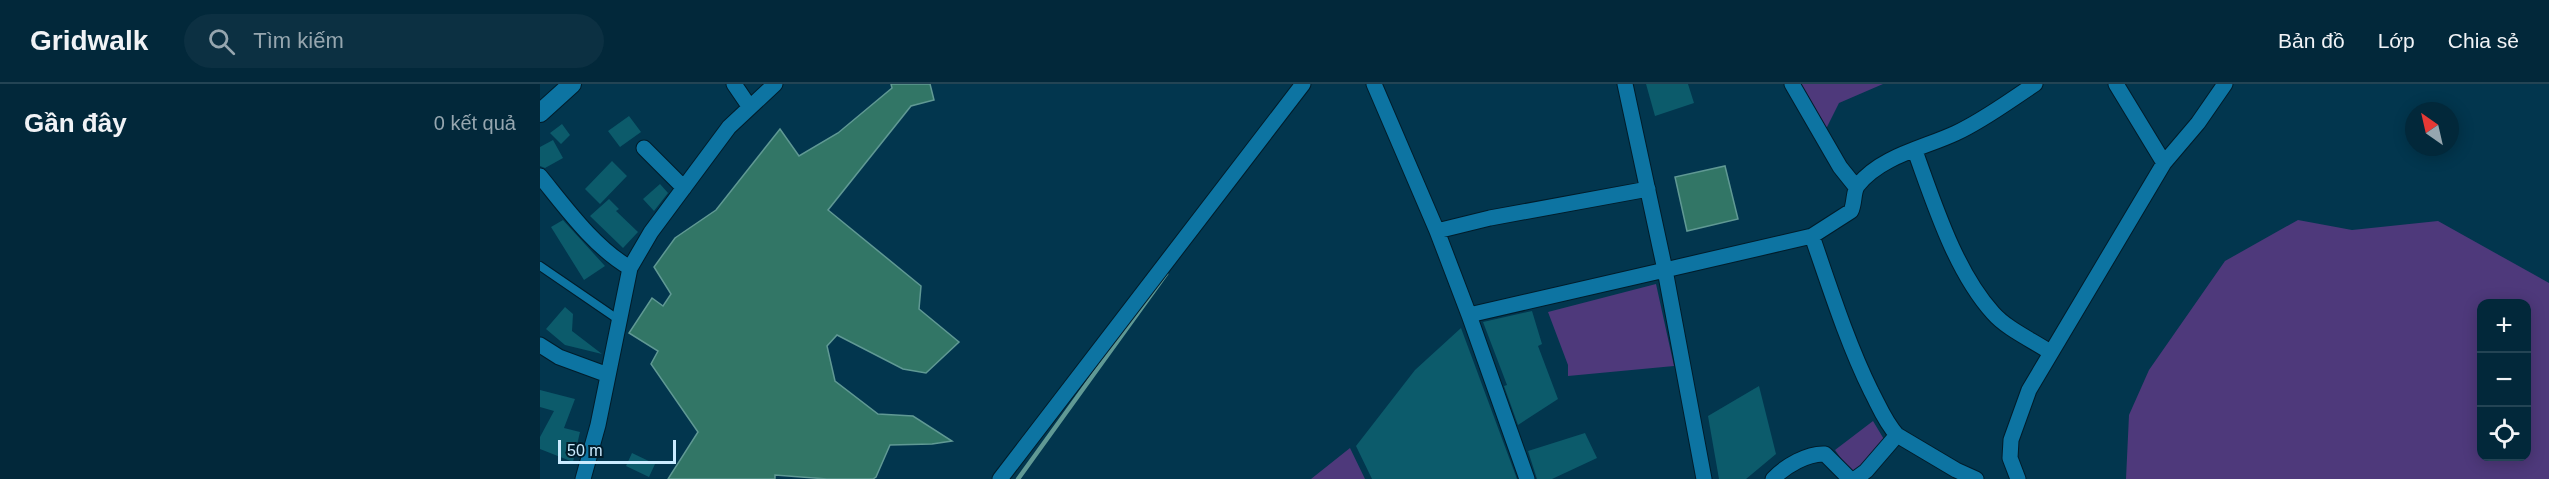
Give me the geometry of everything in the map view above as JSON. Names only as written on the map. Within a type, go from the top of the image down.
[{"type":"street","points":[[734,84],[749,106]]},
{"type":"street","points":[[583,479],[598,425],[630,268],[651,232],[729,127],[775,84]]},
{"type":"street","points":[[1000,479],[1303,84]]},
{"type":"street","points":[[1374,84],[1437,231],[1527,479]]},
{"type":"street","points":[[1625,84],[1665,270],[1704,479]]},
{"type":"street","points":[[1792,84],[1840,167],[1856,187]]},
{"type":"street","points":[[1469,315],[1812,236],[1851,211],[1856,187],[1870,172],[1894,159],[1958,132],[2035,84]]},
{"type":"street","points":[[2116,84],[2164,163]]},
{"type":"street","points":[[2018,479],[2010,458],[2011,440],[2029,390],[2164,163],[2198,123],[2225,84]]},
{"type":"street","points":[[540,114],[565,87]]},
{"type":"street","points":[[644,148],[684,188]]},
{"type":"street","points":[[1915,151],[1956,255],[1985,303],[1998,319],[2050,352]]},
{"type":"street","points":[[540,176],[592,236],[611,255],[630,268]]},
{"type":"street","points":[[1437,231],[1490,218],[1648,189]]},
{"type":"street","points":[[1812,236],[1863,373],[1887,422],[1897,435],[1956,470],[1976,479]]},
{"type":"street","points":[[540,345],[559,357],[608,375]]},
{"type":"street","points":[[1773,479],[1784,469],[1807,457],[1825,454],[1853,479],[1866,471],[1897,435]]},
{"type":"lane","points":[[540,266],[619,320]]},
{"type":"shaded area","points":[[891,84],[930,84],[934,100],[911,106],[828,210],[921,286],[919,309],[959,342],[926,373],[903,369],[837,335],[827,346],[835,381],[878,414],[913,416],[952,441],[890,445],[873,479],[827,479],[775,475],[775,479],[668,479],[698,432],[651,364],[658,351],[629,333],[652,298],[663,306],[671,294],[654,267],[675,238],[716,210],[780,129],[799,156],[838,133],[892,88]]},
{"type":"shaded area","points":[[1801,84],[1883,84],[1839,103],[1820,141]]},
{"type":"shaded area","points":[[1725,166],[1738,219],[1687,231],[1675,177]]},
{"type":"shaded area","points":[[2298,220],[2352,230],[2438,221],[2549,283],[2549,479],[2126,479],[2129,415],[2149,370],[2225,261]]},
{"type":"shaded area","points":[[1656,284],[1674,366],[1568,376],[1568,365],[1548,312]]},
{"type":"shaded area","points":[[1873,421],[1885,441],[1852,474],[1835,450]]},
{"type":"shaded area","points":[[1350,448],[1365,479],[1311,479]]},
{"type":"building","points":[[1646,84],[1688,84],[1694,103],[1655,116]]},
{"type":"building","points":[[629,116],[641,132],[620,147],[608,131]]},
{"type":"building","points":[[562,124],[570,135],[561,144],[550,133]]},
{"type":"building","points":[[553,140],[563,158],[545,168],[540,166],[540,147]]},
{"type":"building","points":[[612,161],[627,176],[600,204],[585,189]]},
{"type":"building","points":[[660,184],[668,193],[654,211],[643,199]]},
{"type":"building","points":[[609,199],[619,209],[616,211],[638,232],[623,248],[590,216]]},
{"type":"building","points":[[563,220],[605,266],[584,280],[551,227]]},
{"type":"building","points":[[565,307],[573,314],[572,331],[602,354],[565,345],[546,329]]},
{"type":"building","points":[[1532,311],[1542,344],[1538,346],[1558,399],[1518,425],[1504,386],[1507,385],[1483,322]]},
{"type":"building","points":[[1461,328],[1517,479],[1372,479],[1356,446],[1415,370]]},
{"type":"building","points":[[1759,386],[1776,454],[1746,479],[1719,479],[1708,416]]},
{"type":"building","points":[[540,390],[575,399],[564,428],[580,432],[573,462],[540,449],[540,437],[554,411],[540,407]]},
{"type":"building","points":[[1585,433],[1597,458],[1552,479],[1537,479],[1528,451]]},
{"type":"building","points":[[632,453],[655,464],[649,477],[626,466]]},
{"type":"waterway","points":[[1018,479],[1166,274]]}]
